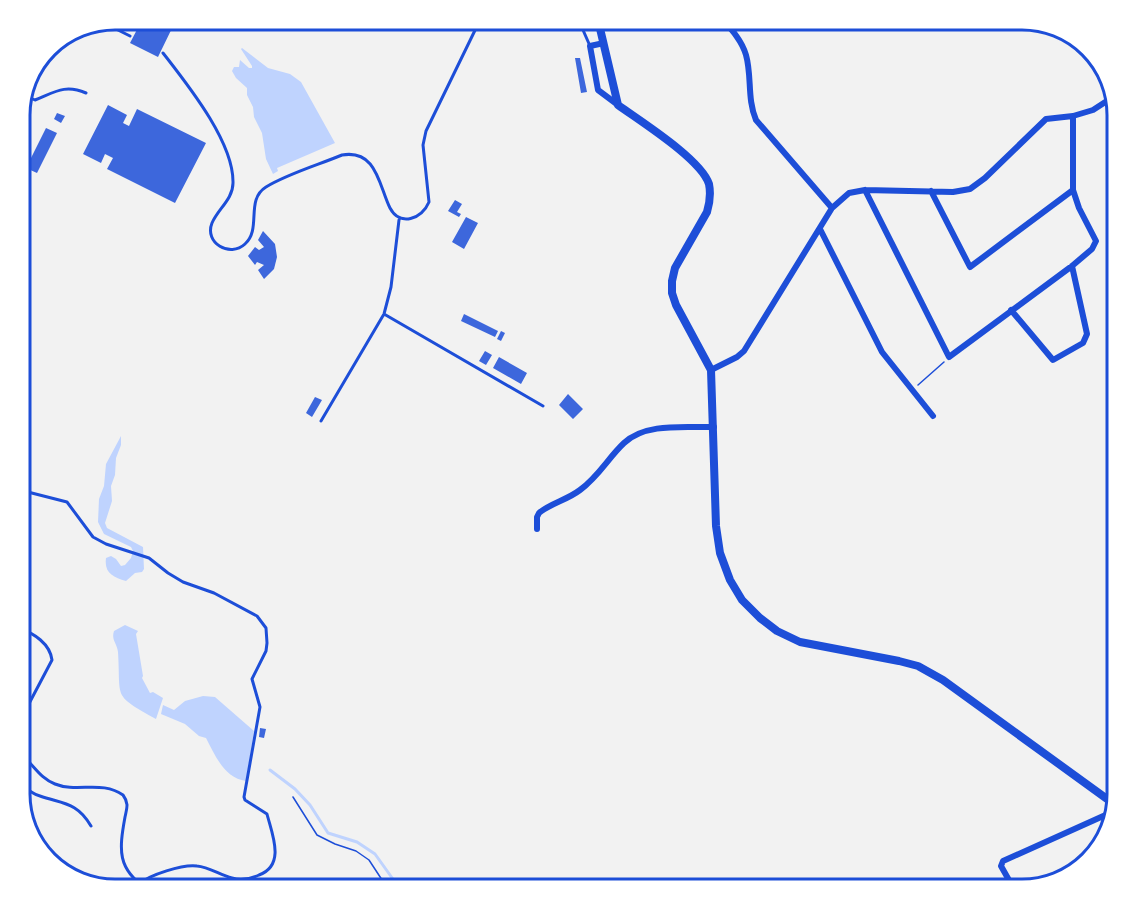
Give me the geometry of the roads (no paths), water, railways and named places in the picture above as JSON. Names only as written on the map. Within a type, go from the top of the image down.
[{"type":"street","points":[[601,30],[618,105]]},
{"type":"street","points":[[732,30],[745,53],[751,109],[756,120],[832,208]]},
{"type":"street","points":[[604,43],[590,46],[598,90],[697,164],[708,183],[710,202],[707,212],[675,268],[672,293],[676,305],[711,370],[716,526],[720,553],[730,580],[742,600],[777,631],[800,642],[918,666],[943,680],[1107,799]]},
{"type":"street","points":[[711,370],[744,351],[832,208],[849,194],[865,190],[953,192],[970,189],[986,178],[1046,119],[1073,116],[1092,110],[1105,102]]},
{"type":"street","points":[[865,190],[949,357],[1092,249],[1096,241],[1079,208],[1073,190],[1073,116]]},
{"type":"street","points":[[931,191],[970,267],[1073,190]]},
{"type":"street","points":[[820,229],[882,352],[933,416]]},
{"type":"street","points":[[1011,310],[1053,360],[1083,343],[1087,334],[1072,266]]},
{"type":"street","points":[[537,529],[539,513],[580,490],[603,470],[632,436],[651,429],[714,427]]},
{"type":"street","points":[[1008,879],[1001,866],[1003,861],[1103,816]]},
{"type":"lane","points":[[118,30],[130,36]]},
{"type":"lane","points":[[163,53],[201,102],[228,155],[234,183],[227,200],[210,228],[216,244],[232,249],[240,248],[248,242],[252,232],[255,202],[265,188],[342,155],[348,154],[362,158],[375,169],[391,209],[399,219],[415,218],[426,209],[429,202],[423,145],[426,131],[475,30]]},
{"type":"lane","points":[[583,30],[590,46]]},
{"type":"lane","points":[[32,99],[35,100],[64,88],[74,88],[86,93]]},
{"type":"lane","points":[[321,421],[384,314],[391,287],[399,219]]},
{"type":"lane","points":[[384,314],[543,406]]},
{"type":"lane","points":[[30,493],[67,502],[93,537],[106,544],[149,558],[176,578],[214,593],[257,616],[262,622],[267,635],[266,651],[252,679],[260,707],[244,797],[245,800],[267,814],[276,851],[271,868],[265,873],[249,879]]},
{"type":"lane","points":[[30,633],[47,646],[52,660],[30,702]]},
{"type":"lane","points":[[30,762],[39,774],[56,785],[106,788],[123,795],[128,805],[122,836],[122,859],[124,868],[135,879]]},
{"type":"lane","points":[[30,791],[64,802],[79,810],[91,826]]},
{"type":"lane","points":[[145,879],[193,865],[236,879]]},
{"type":"water","points":[[242,48],[268,68],[290,74],[301,82],[335,143],[277,168],[278,171],[273,174],[266,159],[262,133],[254,117],[247,88],[232,71],[234,67],[239,67],[240,60],[252,68]]},
{"type":"water","points":[[121,436],[111,486],[112,501],[105,523],[107,528],[143,547],[144,569],[126,581],[110,574],[106,567],[106,558],[111,556],[121,566],[125,565],[133,551],[131,547],[104,534],[98,522],[99,499],[104,486],[106,464]]},
{"type":"water","points":[[125,625],[138,631],[136,634],[142,678],[150,693],[153,692],[163,698],[156,719],[125,699],[120,688],[118,652],[113,634]]},
{"type":"water","points":[[203,696],[215,697],[254,731],[246,781],[226,771],[206,738],[199,736],[185,724],[161,714],[163,705],[174,710],[185,701]]},
{"type":"waterway","points":[[270,770],[295,789],[310,805],[328,833],[357,842],[375,854],[393,879]]}]
